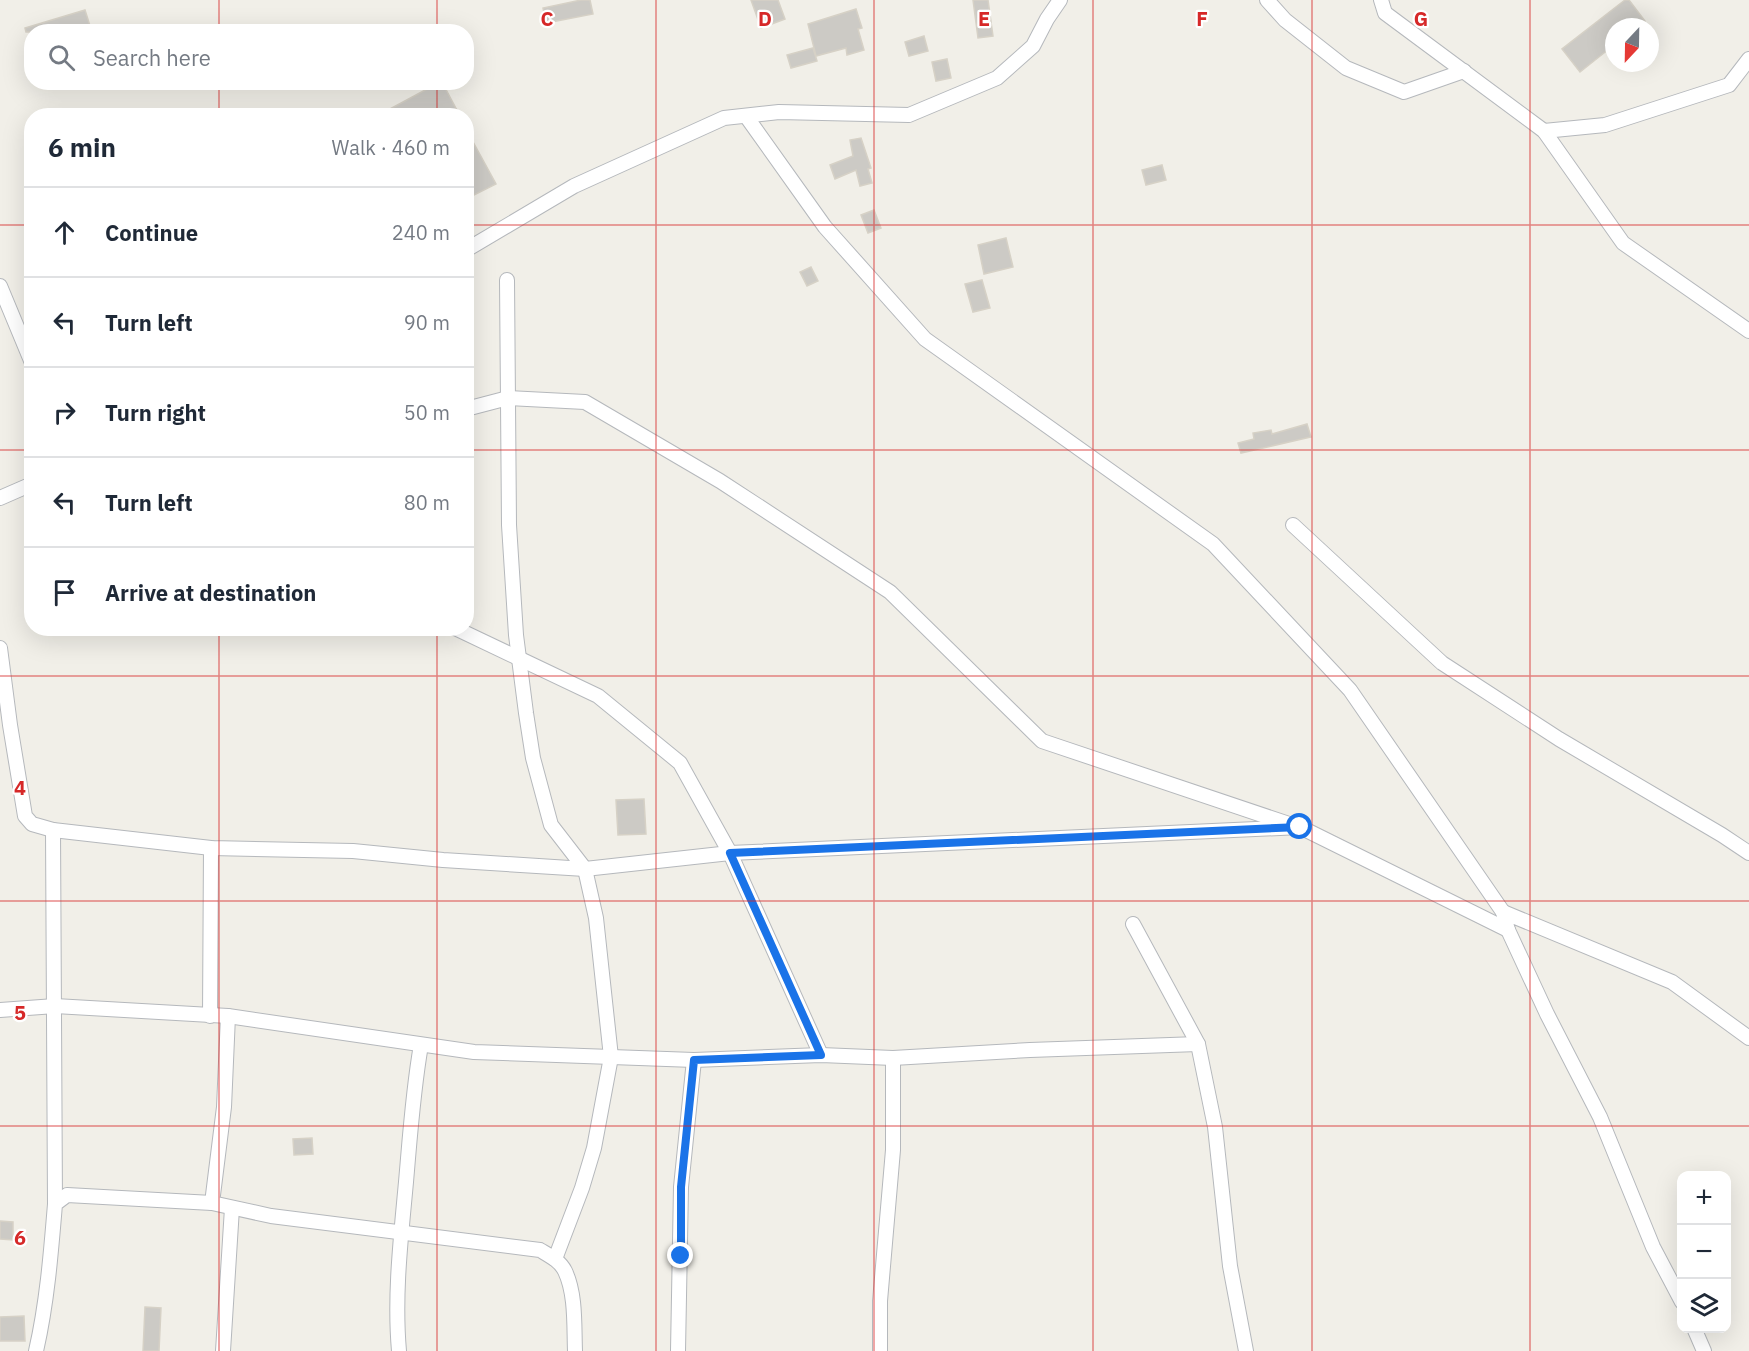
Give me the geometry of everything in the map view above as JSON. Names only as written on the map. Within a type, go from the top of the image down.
[{"type":"street","points":[[474,245],[574,186],[724,118],[778,112],[909,115],[997,78],[1033,46],[1060,0]]},
{"type":"street","points":[[1267,0],[1285,20],[1346,68],[1404,92],[1464,71]]},
{"type":"street","points":[[1381,0],[1385,13],[1544,131],[1623,243],[1749,331]]},
{"type":"street","points":[[1544,131],[1605,125],[1729,85],[1749,59]]},
{"type":"street","points":[[746,116],[825,226],[925,339],[1213,544],[1350,690],[1503,912],[1509,930],[1576,1073],[1600,1117],[1653,1247],[1677,1293]]},
{"type":"street","points":[[507,280],[508,525],[519,658],[533,758],[551,825],[585,869],[596,918],[611,1057],[594,1148],[582,1188],[555,1259]]},
{"type":"street","points":[[0,286],[24,344]]},
{"type":"street","points":[[474,407],[508,398],[585,402],[730,487],[890,592],[1042,741],[1300,827],[1509,930]]},
{"type":"street","points":[[0,498],[24,488]]},
{"type":"street","points":[[1293,525],[1442,663],[1559,739],[1749,853]]},
{"type":"street","points":[[472,636],[598,696],[681,763],[730,853],[821,1055]]},
{"type":"street","points":[[0,648],[25,816],[32,824],[53,830],[211,848],[352,851],[443,860],[585,869],[730,853],[1300,827]]},
{"type":"street","points":[[36,1351],[52,1246],[55,1204],[53,830]]},
{"type":"street","points":[[210,1016],[211,848]]},
{"type":"street","points":[[1503,912],[1672,982],[1749,1038]]},
{"type":"street","points":[[1133,924],[1198,1044],[1215,1127],[1230,1266],[1246,1351]]},
{"type":"street","points":[[0,1010],[55,1006],[228,1016],[474,1052],[694,1060],[821,1055],[893,1058],[1198,1044]]},
{"type":"street","points":[[212,1203],[224,1107],[228,1016]]},
{"type":"street","points":[[399,1351],[397,1330],[401,1231],[416,1074],[421,1046]]},
{"type":"street","points":[[880,1351],[880,1301],[893,1150],[893,1058]]},
{"type":"street","points":[[678,1351],[681,1187],[694,1060]]},
{"type":"street","points":[[55,1204],[67,1195],[212,1203],[271,1216],[540,1250],[555,1259],[565,1271],[571,1293],[575,1351]]},
{"type":"street","points":[[223,1351],[232,1208]]},
{"type":"street","points":[[1696,1333],[1704,1351]]},
{"type":"building","points":[[590,0],[593,14],[546,23],[543,8]]},
{"type":"building","points":[[751,0],[778,0],[785,19],[761,28]]},
{"type":"building","points":[[973,0],[988,0],[993,36],[978,38]]},
{"type":"building","points":[[1625,0],[1629,0],[1643,18],[1605,18],[1605,52],[1580,72],[1562,49]]},
{"type":"building","points":[[856,9],[862,28],[858,29],[864,50],[847,55],[846,48],[816,56],[808,24]]},
{"type":"building","points":[[85,10],[89,24],[38,24]]},
{"type":"building","points":[[924,36],[928,51],[909,56],[905,42]]},
{"type":"building","points":[[813,48],[817,61],[791,68],[787,55]]},
{"type":"building","points":[[947,59],[951,78],[936,81],[932,62]]},
{"type":"building","points":[[425,90],[446,90],[456,108],[392,108]]},
{"type":"building","points":[[861,138],[871,168],[868,169],[872,183],[860,186],[856,170],[835,179],[830,165],[853,156],[850,140]]},
{"type":"building","points":[[474,144],[496,184],[474,195]]},
{"type":"building","points":[[1162,165],[1166,180],[1146,185],[1142,170]]},
{"type":"building","points":[[874,210],[881,228],[868,233],[861,215]]},
{"type":"building","points":[[1006,238],[1013,267],[984,274],[978,245]]},
{"type":"building","points":[[811,267],[818,281],[807,286],[800,272]]},
{"type":"building","points":[[982,280],[990,308],[973,312],[965,284]]},
{"type":"building","points":[[1307,424],[1311,437],[1241,453],[1238,443],[1254,439],[1253,433],[1271,430],[1272,434]]},
{"type":"building","points":[[644,799],[646,834],[618,835],[616,800]]},
{"type":"building","points":[[312,1138],[313,1154],[294,1155],[293,1139]]},
{"type":"building","points":[[0,1221],[13,1222],[13,1240],[0,1239]]},
{"type":"building","points":[[145,1307],[161,1308],[159,1351],[143,1351]]},
{"type":"building","points":[[24,1316],[25,1341],[0,1341],[0,1317]]},
{"type":"route","points":[[681,1256],[681,1187],[694,1060],[821,1055],[730,853],[1300,827]]}]
